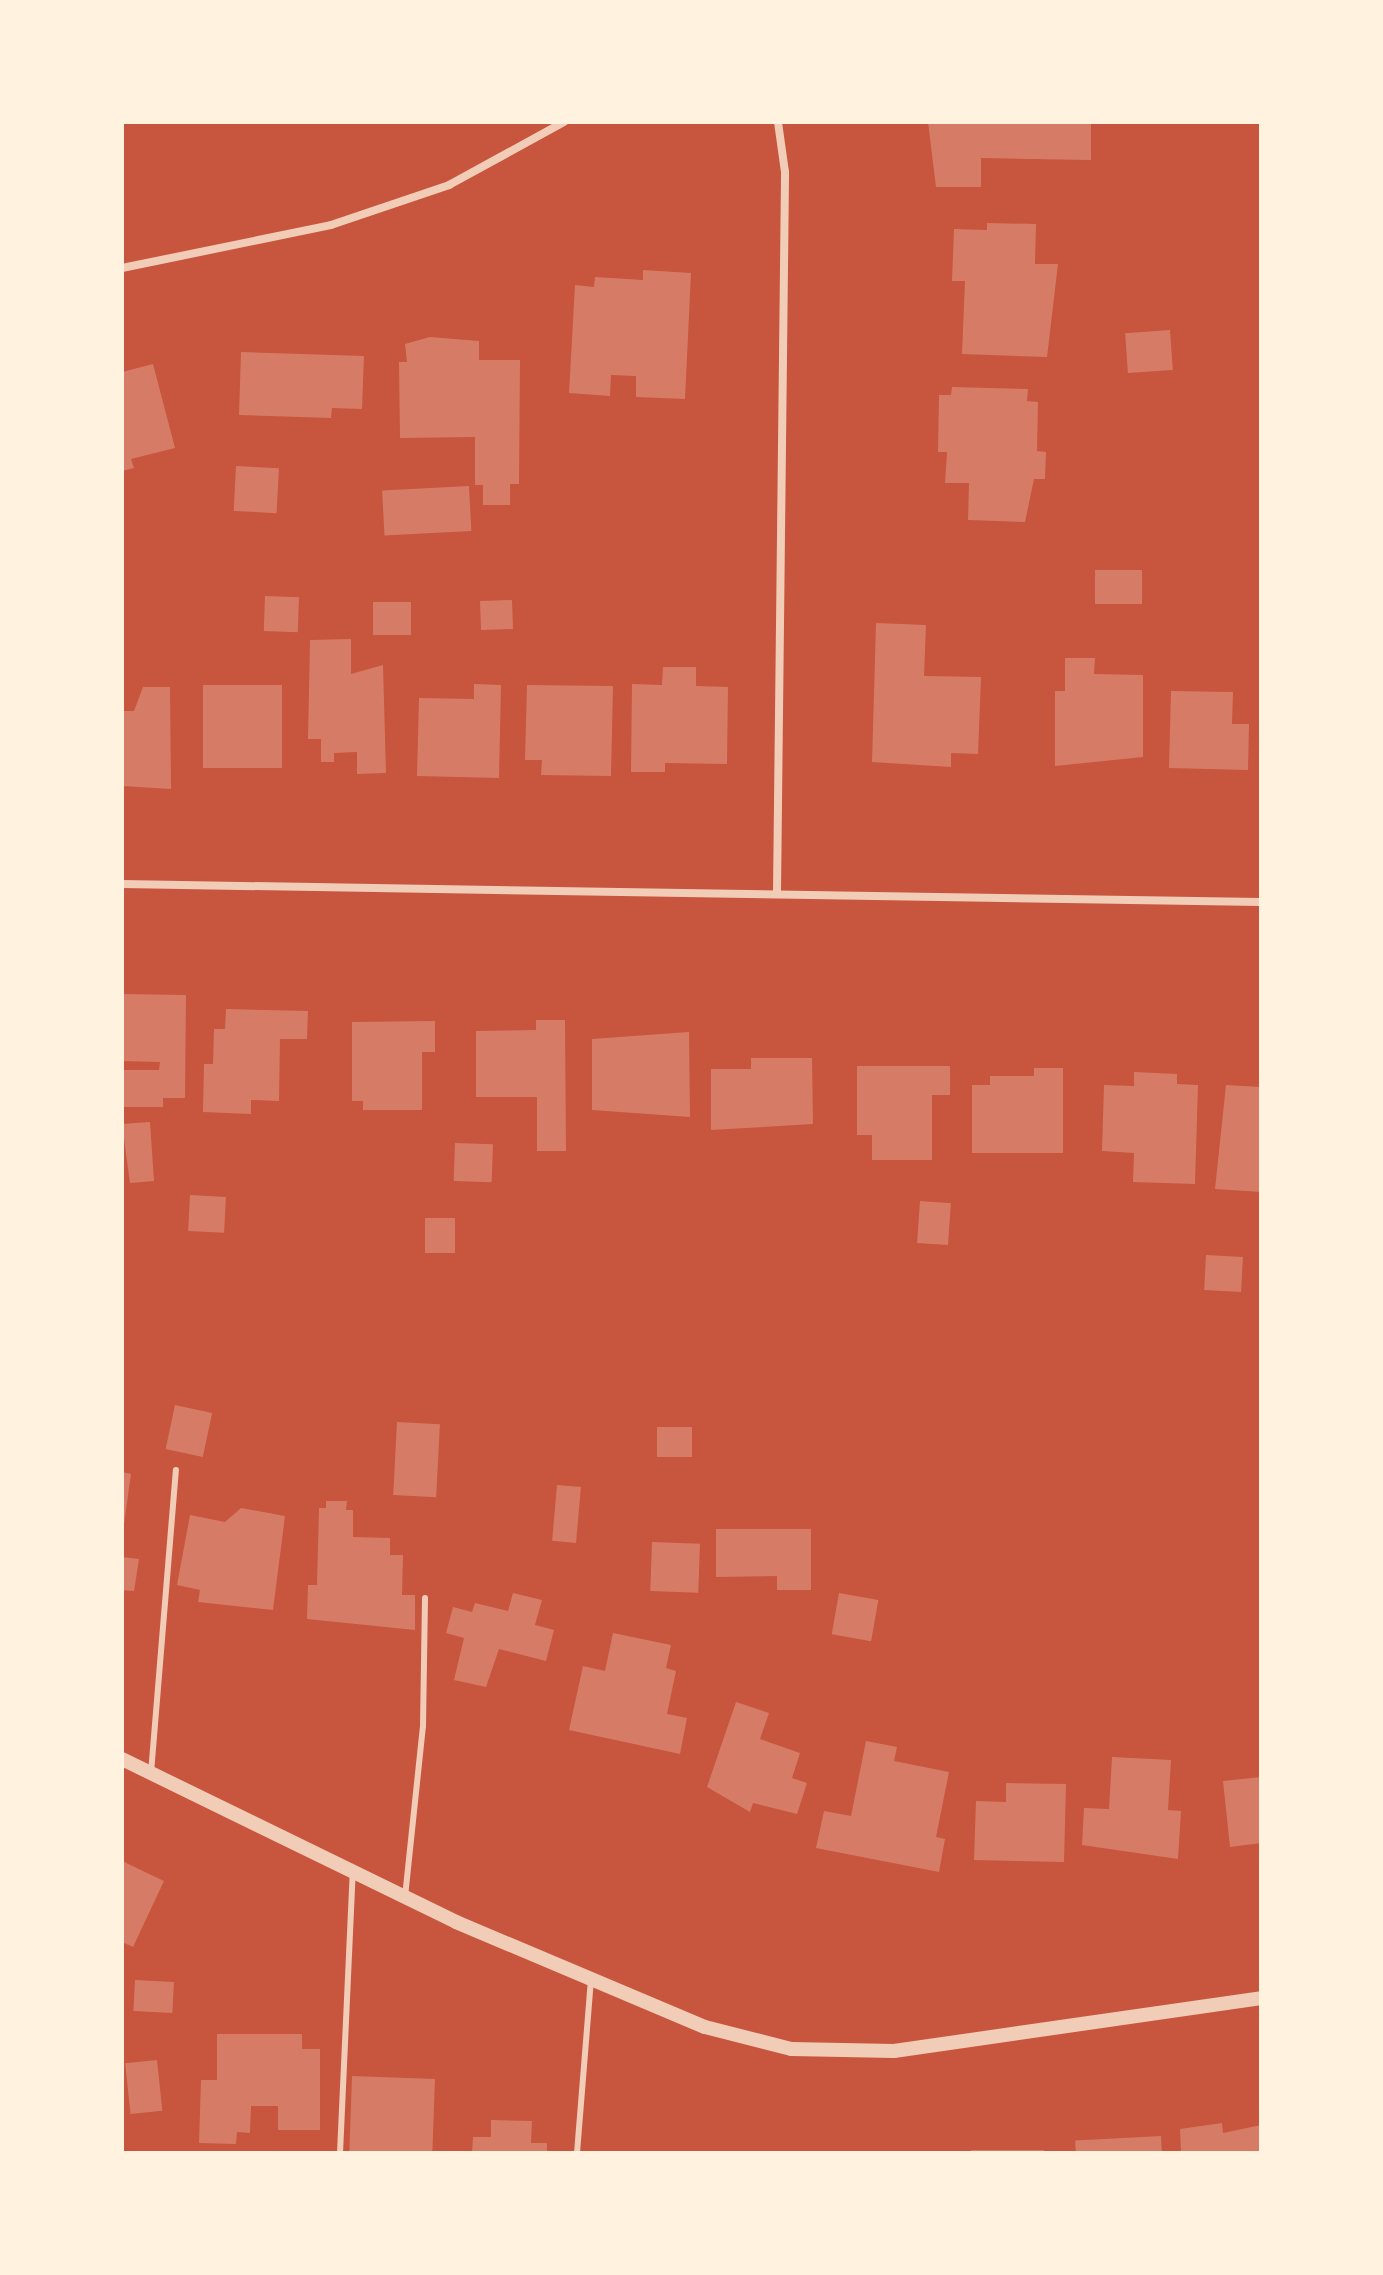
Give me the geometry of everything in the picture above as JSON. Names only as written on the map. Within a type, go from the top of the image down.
[{"type":"street","points":[[122,268],[331,225],[449,185],[564,122]]},
{"type":"street","points":[[777,893],[785,172],[778,122]]},
{"type":"street","points":[[122,884],[1261,902]]},
{"type":"street","points":[[122,1759],[405,1897],[591,1979],[705,2027],[791,2049],[846,2054],[1261,1998]]},
{"type":"lane","points":[[151,1773],[176,1470]]},
{"type":"lane","points":[[405,1897],[423,1726],[425,1598]]},
{"type":"lane","points":[[340,2153],[353,1872]]},
{"type":"lane","points":[[577,2153],[591,1979]]},
{"type":"building","points":[[928,122],[1091,122],[1091,160],[981,158],[981,187],[936,187]]},
{"type":"building","points":[[987,223],[1036,224],[1035,264],[1058,264],[1047,357],[962,354],[965,281],[952,281],[954,229],[987,230]]},
{"type":"building","points":[[643,270],[691,273],[685,399],[636,397],[636,376],[611,375],[610,396],[569,393],[575,285],[594,287],[595,277],[643,280]]},
{"type":"building","points":[[1170,330],[1173,370],[1128,373],[1125,333]]},
{"type":"building","points":[[430,337],[479,341],[479,360],[520,360],[519,484],[510,484],[510,505],[483,505],[483,485],[475,485],[475,437],[400,438],[399,362],[407,362],[405,344]]},
{"type":"building","points":[[241,352],[364,356],[362,409],[332,408],[331,418],[239,415]]},
{"type":"building","points":[[153,364],[175,448],[131,459],[134,468],[122,471],[122,372]]},
{"type":"building","points":[[952,387],[1028,389],[1027,401],[1038,402],[1037,451],[1046,452],[1045,479],[1034,479],[1025,522],[968,520],[969,483],[945,483],[947,452],[938,452],[939,395],[951,395]]},
{"type":"building","points":[[236,466],[279,468],[277,513],[234,511]]},
{"type":"building","points":[[469,486],[471,531],[384,535],[382,491]]},
{"type":"building","points":[[1095,570],[1142,570],[1142,604],[1095,604]]},
{"type":"building","points":[[265,596],[299,597],[298,632],[264,631]]},
{"type":"building","points":[[512,600],[513,629],[481,630],[480,601]]},
{"type":"building","points":[[373,602],[411,602],[411,635],[373,635]]},
{"type":"building","points":[[876,623],[926,625],[924,676],[981,677],[978,754],[951,753],[951,767],[872,762]]},
{"type":"building","points":[[351,639],[351,674],[383,665],[386,773],[357,774],[357,752],[334,753],[334,762],[321,762],[321,739],[308,739],[310,640]]},
{"type":"building","points":[[1065,658],[1095,658],[1094,674],[1143,675],[1143,757],[1055,766],[1055,691],[1065,691]]},
{"type":"building","points":[[663,667],[696,667],[696,686],[728,687],[727,764],[665,763],[665,772],[631,772],[632,684],[662,685]]},
{"type":"building","points":[[474,684],[501,685],[499,778],[417,776],[419,698],[474,699]]},
{"type":"building","points":[[203,685],[282,685],[282,768],[203,768]]},
{"type":"building","points":[[527,685],[613,686],[611,776],[541,775],[542,760],[525,760]]},
{"type":"building","points":[[143,687],[170,687],[171,789],[122,786],[122,711],[134,711]]},
{"type":"building","points":[[1171,691],[1233,692],[1232,724],[1249,724],[1248,770],[1169,768]]},
{"type":"building","points":[[122,994],[186,995],[185,1098],[163,1098],[163,1107],[122,1107],[122,1070],[159,1070],[160,1062],[122,1061]]},
{"type":"building","points":[[226,1009],[308,1011],[307,1039],[280,1039],[279,1101],[251,1100],[251,1114],[203,1112],[204,1064],[213,1064],[214,1029],[225,1029]]},
{"type":"building","points":[[536,1020],[565,1020],[566,1151],[537,1151],[537,1097],[476,1097],[476,1031],[536,1030]]},
{"type":"building","points":[[435,1021],[435,1052],[422,1052],[422,1110],[363,1110],[363,1101],[352,1101],[352,1022]]},
{"type":"building","points":[[689,1032],[690,1117],[592,1110],[592,1039]]},
{"type":"building","points":[[751,1058],[812,1058],[813,1124],[711,1130],[711,1069],[751,1069]]},
{"type":"building","points":[[857,1066],[950,1066],[950,1095],[932,1095],[932,1160],[872,1160],[872,1135],[857,1135]]},
{"type":"building","points":[[1034,1068],[1063,1068],[1063,1153],[972,1153],[972,1085],[990,1085],[990,1076],[1034,1076]]},
{"type":"building","points":[[1134,1072],[1177,1074],[1177,1084],[1198,1085],[1195,1184],[1133,1182],[1134,1153],[1102,1151],[1104,1085],[1134,1086]]},
{"type":"building","points":[[1226,1085],[1261,1087],[1261,1192],[1215,1189]]},
{"type":"building","points":[[150,1122],[154,1181],[130,1183],[122,1124]]},
{"type":"building","points":[[455,1143],[493,1144],[492,1182],[454,1181]]},
{"type":"building","points":[[190,1195],[226,1197],[224,1233],[188,1231]]},
{"type":"building","points":[[920,1201],[951,1203],[948,1245],[917,1243]]},
{"type":"building","points":[[425,1218],[455,1218],[455,1253],[425,1253]]},
{"type":"building","points":[[1206,1255],[1243,1257],[1241,1292],[1204,1290]]},
{"type":"building","points":[[175,1405],[212,1413],[203,1457],[166,1449]]},
{"type":"building","points":[[397,1422],[440,1424],[436,1497],[393,1495]]},
{"type":"building","points":[[657,1427],[692,1427],[692,1457],[657,1457]]},
{"type":"building","points":[[122,1472],[131,1474],[124,1524],[122,1524]]},
{"type":"building","points":[[557,1485],[581,1487],[576,1543],[552,1541]]},
{"type":"building","points":[[326,1501],[347,1501],[346,1510],[353,1510],[353,1537],[390,1538],[390,1555],[403,1555],[402,1595],[415,1595],[415,1630],[307,1619],[308,1585],[317,1585],[319,1508],[326,1508]]},
{"type":"building","points":[[241,1508],[285,1516],[273,1610],[198,1602],[200,1590],[177,1585],[190,1515],[225,1522]]},
{"type":"building","points":[[716,1529],[811,1529],[811,1590],[777,1590],[777,1576],[716,1577]]},
{"type":"building","points":[[652,1542],[700,1544],[698,1593],[650,1591]]},
{"type":"building","points":[[122,1557],[139,1559],[134,1591],[122,1590]]},
{"type":"building","points":[[513,1593],[542,1600],[535,1625],[554,1630],[546,1661],[499,1649],[486,1687],[454,1680],[464,1638],[446,1633],[453,1607],[472,1612],[475,1603],[508,1611]]},
{"type":"building","points":[[839,1593],[878,1600],[871,1641],[832,1634]]},
{"type":"building","points":[[613,1633],[671,1645],[666,1668],[676,1671],[667,1714],[687,1718],[680,1754],[569,1730],[583,1666],[605,1671]]},
{"type":"building","points":[[736,1702],[769,1713],[760,1739],[800,1753],[792,1778],[807,1783],[797,1814],[753,1803],[750,1812],[707,1787]]},
{"type":"building","points":[[866,1741],[897,1747],[894,1761],[949,1772],[936,1837],[945,1839],[939,1872],[816,1848],[824,1811],[851,1816]]},
{"type":"building","points":[[1112,1757],[1171,1760],[1168,1810],[1181,1811],[1178,1859],[1082,1845],[1084,1808],[1109,1809]]},
{"type":"building","points":[[1261,1777],[1261,1843],[1230,1847],[1223,1781]]},
{"type":"building","points":[[1006,1783],[1066,1784],[1064,1862],[974,1860],[976,1801],[1006,1802]]},
{"type":"building","points":[[122,1861],[164,1881],[133,1947],[122,1942]]},
{"type":"building","points":[[135,1980],[174,1982],[172,2013],[133,2011]]},
{"type":"building","points":[[217,2034],[302,2034],[302,2049],[320,2049],[320,2130],[278,2130],[278,2106],[251,2106],[250,2133],[237,2132],[236,2144],[199,2143],[201,2080],[217,2080]]},
{"type":"building","points":[[157,2060],[162,2111],[131,2114],[125,2063]]},
{"type":"building","points":[[352,2076],[435,2079],[432,2153],[349,2153]]},
{"type":"building","points":[[491,2120],[532,2121],[531,2143],[547,2143],[547,2153],[472,2153],[473,2137],[491,2137]]},
{"type":"building","points":[[1222,2123],[1223,2133],[1261,2125],[1261,2153],[1181,2153],[1180,2129]]},
{"type":"building","points":[[1161,2136],[1162,2153],[1076,2153],[1075,2141]]},
{"type":"building","points":[[971,2150],[1044,2150],[1044,2153],[971,2153]]}]
